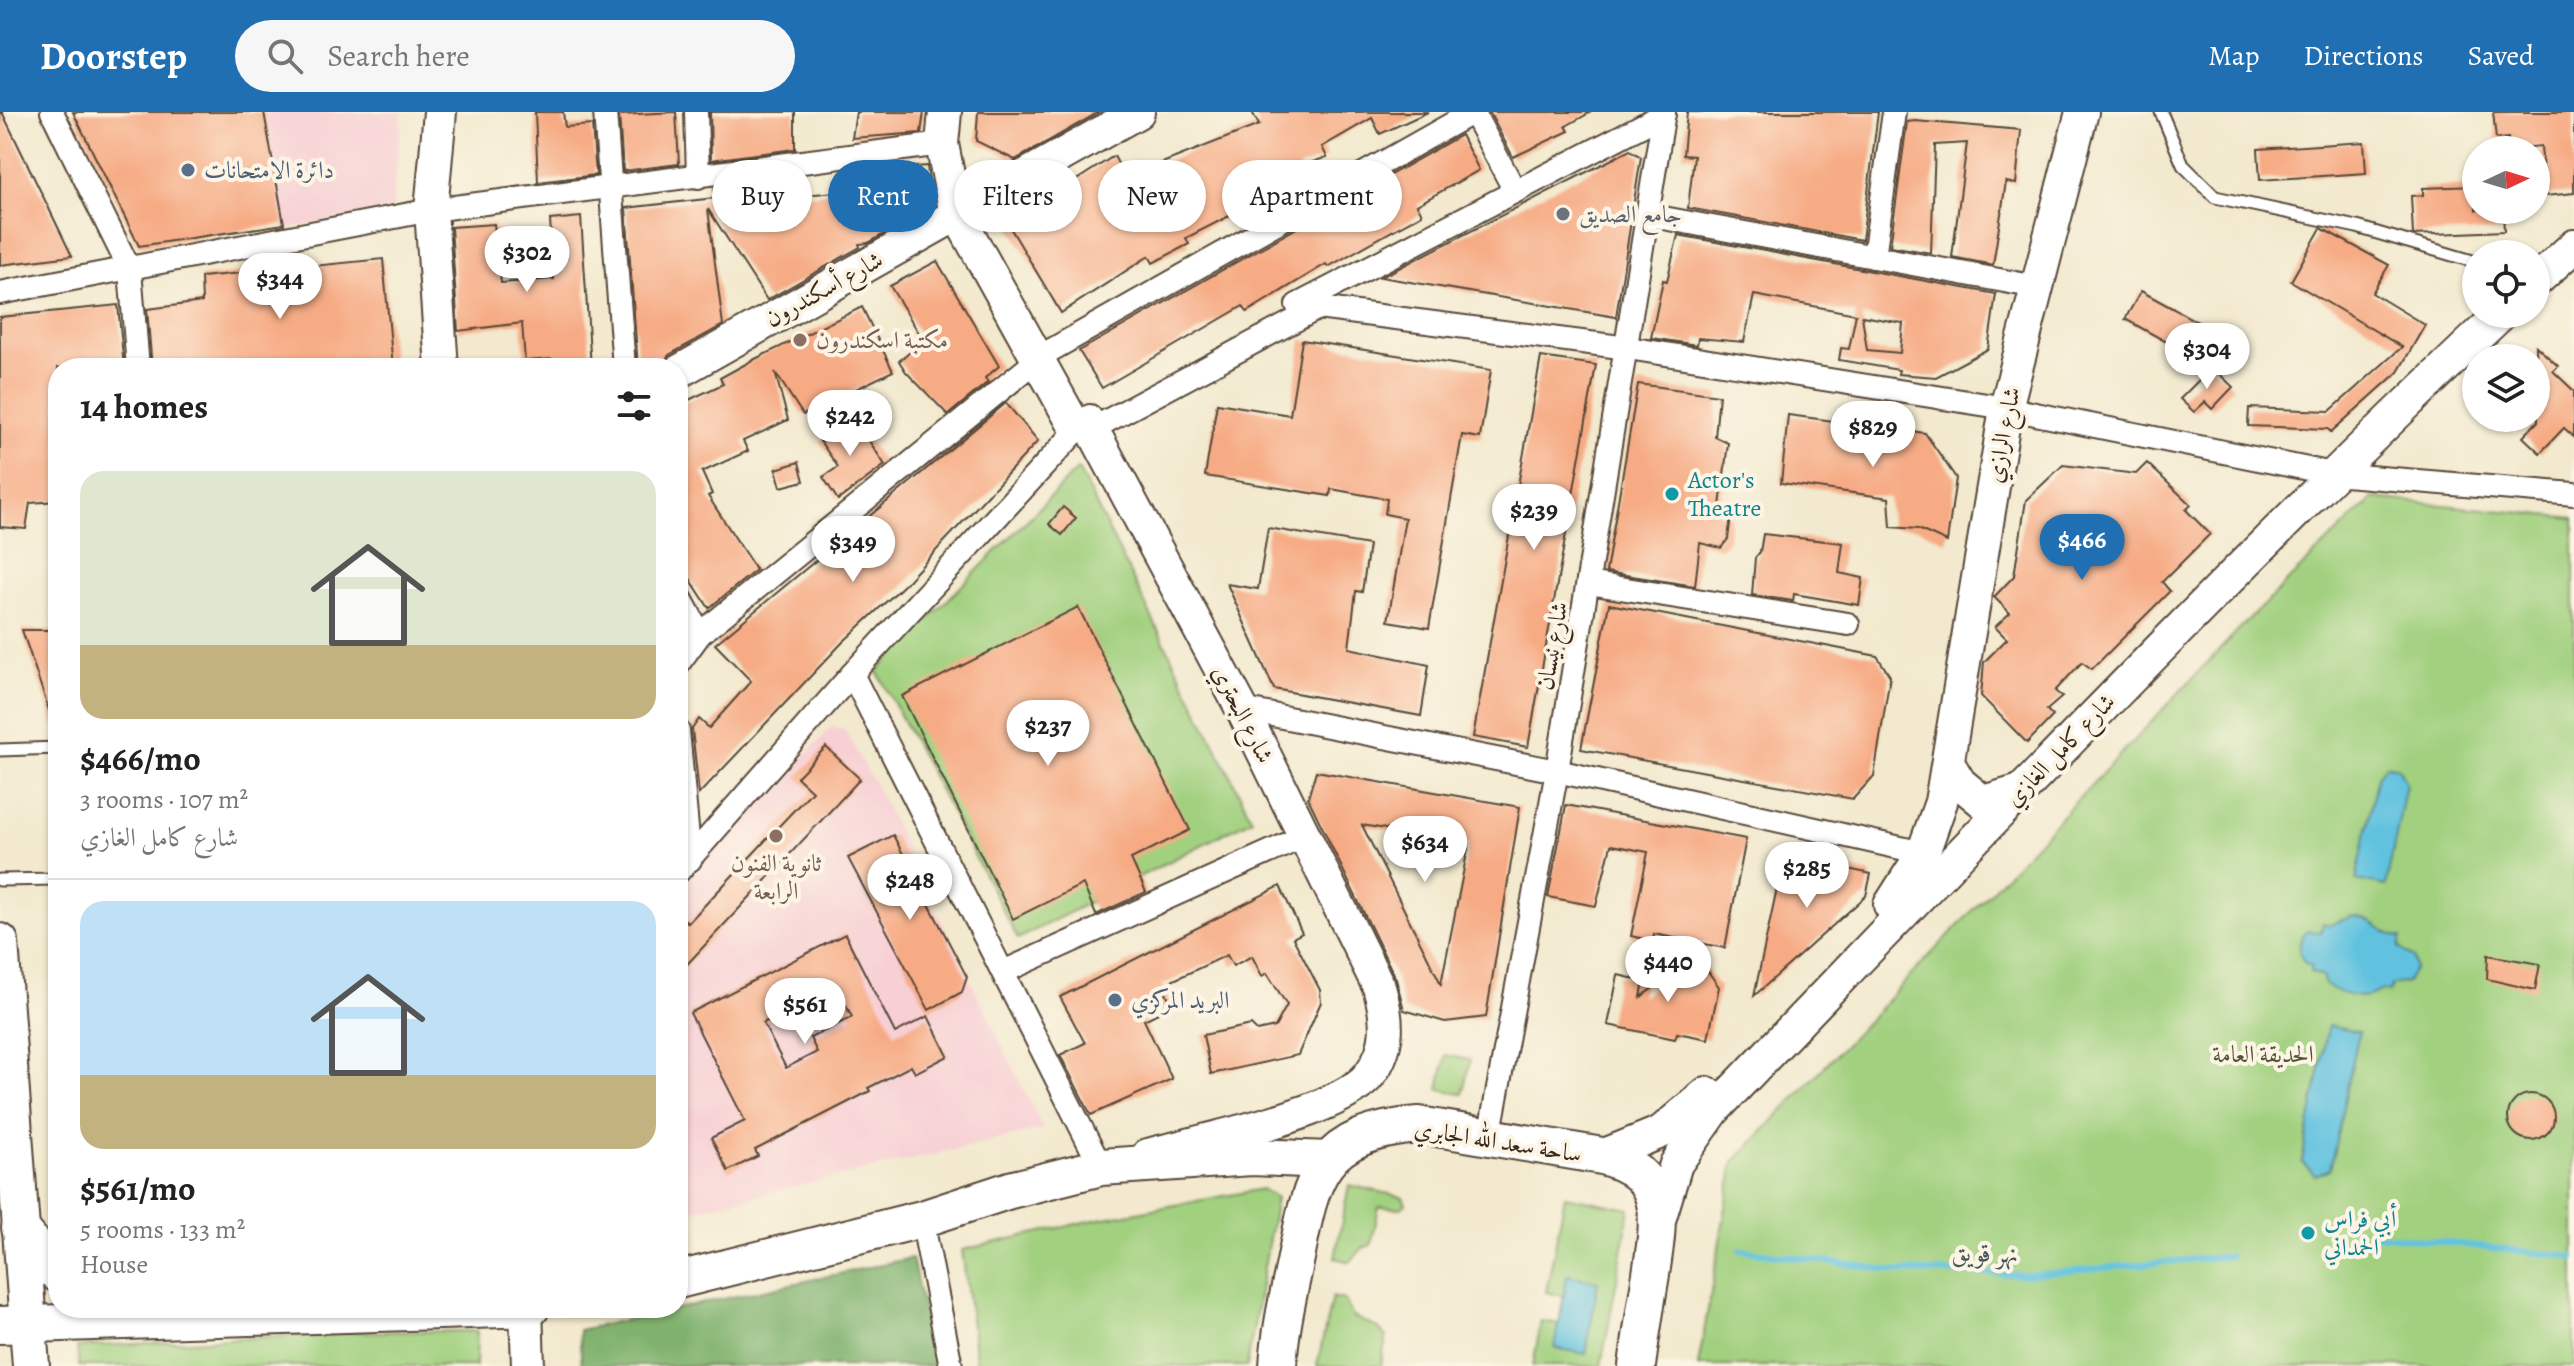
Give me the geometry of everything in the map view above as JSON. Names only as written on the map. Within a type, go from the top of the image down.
[{"type":"main road","points":[[440,112],[431,210],[441,358]]},
{"type":"main road","name":"شارع البحتري","points":[[945,112],[942,144],[954,200]]},
{"type":"main road","name":"شارع أسكندرون","points":[[1053,160],[1138,112]]},
{"type":"main road","name":"شارع الرازي","points":[[1948,763],[2006,408],[2082,112]]},
{"type":"main road","name":"شارع أسكندرون","points":[[688,366],[954,216]]},
{"type":"main road","name":"شارع البحتري","points":[[967,232],[1072,421],[1086,427],[1242,709],[1379,987],[1388,1021],[1383,1049],[1370,1074],[1351,1092],[1323,1105],[1101,1167]]},
{"type":"main road","points":[[2550,268],[2574,246]]},
{"type":"main road","name":"شارع كامل الغازي","points":[[1660,1217],[1676,1164],[1699,1127],[2017,792],[2333,474],[2486,328]]},
{"type":"main road","points":[[1948,763],[1960,783],[1983,802],[2017,792]]},
{"type":"main road","points":[[1602,1156],[1661,1132],[1695,1106],[1899,896],[1923,853],[1941,802],[1948,763]]},
{"type":"main road","points":[[0,942],[20,1228],[14,1324],[31,1366]]},
{"type":"main road","name":"ساحة سعد الله الجابري","points":[[1278,1366],[1281,1333],[1308,1199],[1315,1177],[1346,1143],[1391,1127],[1419,1125],[1602,1156],[1616,1160],[1641,1176],[1651,1189],[1660,1217]]},
{"type":"main road","points":[[688,1278],[922,1219],[1010,1190],[1101,1167],[1252,1157],[1329,1160]]},
{"type":"main road","points":[[1637,1366],[1660,1217]]},
{"type":"main road","points":[[20,1228],[48,1262]]},
{"type":"main road","points":[[14,1324],[206,1318]]},
{"type":"main road","points":[[528,1318],[528,1366]]},
{"type":"street","points":[[52,112],[130,270],[137,358]]},
{"type":"street","points":[[605,112],[623,358]]},
{"type":"street","points":[[696,112],[698,177]]},
{"type":"street","points":[[688,650],[700,634],[1038,361],[1473,112],[1515,191]]},
{"type":"street","points":[[1874,257],[1894,112]]},
{"type":"street","points":[[688,861],[852,674],[1100,411],[1664,113]]},
{"type":"street","name":"شارع نيسان","points":[[1489,1137],[1557,771],[1664,113]]},
{"type":"street","points":[[0,293],[431,210],[942,144]]},
{"type":"street","points":[[1647,215],[2037,287]]},
{"type":"street","points":[[1086,427],[1318,308],[1628,348],[2006,408],[2333,474],[2574,494]]},
{"type":"street","points":[[1588,583],[1848,624]]},
{"type":"street","points":[[688,612],[700,634]]},
{"type":"street","points":[[852,674],[1101,1167]]},
{"type":"street","points":[[1242,709],[1557,771],[1923,853]]},
{"type":"street","points":[[1003,972],[1305,836]]},
{"type":"street","points":[[922,1219],[951,1366]]},
{"type":"lane","points":[[2161,112],[2183,165],[2215,197],[2357,227],[2462,258]]},
{"type":"lane","points":[[0,750],[48,748]]},
{"type":"lane","points":[[0,880],[48,879]]},
{"type":"shaded area","points":[[264,112],[402,112],[392,209],[284,229]]},
{"type":"shaded area","points":[[832,727],[844,729],[874,783],[1043,1129],[688,1212],[688,878]]},
{"type":"green space","points":[[1078,469],[1252,819],[1018,939],[877,671]]},
{"type":"green space","name":"الحديقة العامة","points":[[2373,498],[2574,518],[2574,1366],[1698,1366],[1734,1162],[2245,623]]},
{"type":"green space","points":[[1446,1055],[1470,1060],[1463,1094],[1439,1089]]},
{"type":"green space","points":[[1349,1185],[1403,1197],[1406,1204],[1401,1208],[1379,1207],[1371,1245],[1363,1248],[1350,1262],[1335,1258]]},
{"type":"green space","points":[[1262,1189],[1276,1198],[1247,1366],[977,1366],[962,1250],[1094,1220]]},
{"type":"green space","points":[[1565,1196],[1630,1209],[1601,1366],[1533,1366],[1541,1321],[1560,1324],[1564,1296],[1546,1292]]},
{"type":"green space","points":[[912,1258],[935,1366],[582,1366],[579,1330],[634,1318],[688,1318],[688,1306]]},
{"type":"green space","points":[[1332,1297],[1345,1300],[1353,1317],[1378,1328],[1386,1337],[1381,1366],[1317,1366]]},
{"type":"green space","points":[[477,1331],[476,1366],[79,1366],[77,1347],[358,1332]]},
{"type":"water","points":[[2386,765],[2399,768],[2406,784],[2386,886],[2356,880],[2378,775]]},
{"type":"water","points":[[2353,916],[2401,938],[2399,947],[2413,958],[2415,968],[2407,982],[2391,985],[2389,992],[2382,990],[2360,997],[2325,985],[2322,976],[2310,972],[2312,966],[2300,954],[2302,936],[2307,931],[2321,932],[2323,923],[2330,925]]},
{"type":"water","points":[[2328,1026],[2359,1032],[2330,1169],[2315,1175],[2302,1162]]},
{"type":"water","points":[[1567,1275],[1598,1281],[1586,1354],[1555,1348]]},
{"type":"building","points":[[2,112],[72,256],[0,265]]},
{"type":"building","name":"دائرة الامتحانات","points":[[73,112],[264,112],[284,224],[139,246]]},
{"type":"building","points":[[535,112],[563,112],[565,127],[592,125],[596,175],[538,182]]},
{"type":"building","points":[[676,112],[679,164],[623,171],[619,115]]},
{"type":"building","points":[[710,112],[795,112],[795,149],[711,160]]},
{"type":"building","points":[[856,112],[924,112],[921,133],[852,138]]},
{"type":"building","points":[[978,112],[1099,112],[1015,160],[976,141]]},
{"type":"building","points":[[1252,112],[1428,112],[1380,134],[1372,118],[1322,147],[1327,157],[1319,160],[1222,160],[1222,220],[1206,228],[1206,160],[1170,160],[1259,125]]},
{"type":"building","points":[[1489,112],[1591,112],[1566,126],[1569,131],[1513,157]]},
{"type":"building","points":[[1687,112],[1878,112],[1862,240],[1688,208],[1694,156],[1683,155]]},
{"type":"building","points":[[2493,112],[2574,112],[2574,193],[2550,195],[2550,136],[2496,136]]},
{"type":"building","points":[[1907,122],[2021,130],[2016,184],[2006,182],[1993,265],[1952,257],[1967,143],[1935,145],[1931,253],[1890,246]]},
{"type":"building","points":[[1461,135],[1479,170],[1417,205],[1422,214],[1402,225],[1402,168]]},
{"type":"building","points":[[2364,142],[2366,173],[2260,180],[2258,149]]},
{"type":"building","name":"جامع الصديق","points":[[1630,150],[1641,157],[1616,317],[1381,277]]},
{"type":"building","points":[[1098,166],[1098,232],[1198,232],[1186,238],[1189,244],[1153,263],[1149,256],[1061,313],[1013,232],[1082,232],[1082,177]]},
{"type":"building","points":[[2462,187],[2462,224],[2504,224],[2504,231],[2413,235],[2411,196],[2423,195],[2423,188]]},
{"type":"building","points":[[828,193],[828,232],[887,232],[868,243],[859,244],[860,247],[767,300],[723,232],[812,232],[812,194]]},
{"type":"building","points":[[712,198],[712,215],[708,209],[723,325],[667,358],[637,358],[626,208]]},
{"type":"building","points":[[581,217],[590,358],[525,358],[522,323],[458,331],[451,227],[494,224],[501,283],[554,279],[550,220]]},
{"type":"building","points":[[2321,228],[2389,265],[2372,293],[2425,325],[2398,372],[2331,432],[2328,429],[2248,426],[2249,408],[2330,411],[2402,347],[2291,281]]},
{"type":"building","points":[[1289,232],[1390,232],[1328,267],[1326,264],[1247,312],[1243,306],[1102,388],[1079,351]]},
{"type":"building","points":[[1678,235],[1996,294],[1988,349],[1936,377],[1898,374],[1899,370],[1839,360],[1841,348],[1849,349],[1856,314],[1754,295],[1744,342],[1698,338],[1697,345],[1651,338],[1663,280],[1667,281]],"holes":[[[1862,316],[1903,323],[1900,353],[1867,350]]]},
{"type":"building","points":[[383,259],[392,358],[151,358],[147,309],[202,302],[201,277]]},
{"type":"building","points":[[937,261],[999,366],[985,378],[988,382],[948,415],[899,361],[924,341],[890,286]]},
{"type":"building","points":[[2141,291],[2225,337],[2210,366],[2125,319]]},
{"type":"building","points":[[118,305],[123,358],[48,358],[48,502],[30,503],[26,529],[0,527],[0,317]]},
{"type":"building","points":[[862,307],[893,371],[803,415],[775,372],[788,420],[743,441],[748,451],[702,472],[712,494],[708,496],[756,570],[709,608],[688,575],[688,400],[723,384],[720,378]]},
{"type":"building","points":[[1302,340],[1491,370],[1480,438],[1462,435],[1429,628],[1388,621],[1405,518],[1385,514],[1387,499],[1331,489],[1330,496],[1205,476],[1217,403],[1290,415]]},
{"type":"building","points":[[1541,357],[1596,365],[1528,747],[1473,737]]},
{"type":"building","points":[[2550,359],[2558,366],[2553,371],[2574,391],[2574,437],[2564,428],[2540,453],[2523,437],[2528,432],[2550,432]]},
{"type":"building","points":[[2212,367],[2233,387],[2212,409],[2205,402],[2194,412],[2180,399]]},
{"type":"building","points":[[1638,384],[1719,395],[1715,437],[1728,443],[1719,514],[1731,516],[1728,539],[1721,548],[1700,543],[1695,586],[1606,572]]},
{"type":"building","points":[[1006,403],[1038,441],[904,585],[842,643],[699,794],[692,729],[699,719],[709,728],[751,681],[715,644]]},
{"type":"building","points":[[1788,415],[1925,433],[1956,478],[1947,542],[1918,529],[1891,527],[1889,498],[1781,483]]},
{"type":"building","points":[[854,418],[885,465],[838,500],[823,477],[838,467],[820,441]]},
{"type":"building","points":[[799,462],[804,481],[781,487],[776,469]]},
{"type":"building","points":[[2147,463],[2191,505],[2186,510],[2210,534],[2162,582],[2170,591],[2092,669],[2082,662],[2055,691],[2062,697],[2047,710],[2053,716],[2027,743],[1981,696],[1984,662],[2007,639],[1995,627],[2010,613],[1994,597],[2014,576],[2026,500],[2063,465],[2136,474]]},
{"type":"building","points":[[1063,507],[1076,518],[1062,535],[1049,524]]},
{"type":"building","points":[[1268,528],[1369,545],[1362,592],[1356,591],[1349,648],[1429,665],[1421,716],[1274,689],[1227,584],[1258,589]]},
{"type":"building","points":[[1763,534],[1843,543],[1839,573],[1863,578],[1859,605],[1794,594],[1793,601],[1752,595],[1755,558],[1760,552]]},
{"type":"building","points":[[1609,604],[1877,656],[1890,676],[1874,776],[1853,799],[1581,749]]},
{"type":"building","points":[[1078,607],[1190,830],[1131,859],[1146,892],[1096,915],[1083,884],[1013,919],[902,696]]},
{"type":"building","points":[[22,630],[48,630],[48,707]]},
{"type":"building","points":[[826,747],[860,779],[688,963],[688,923],[812,791],[797,777]]},
{"type":"building","points":[[1316,771],[1520,807],[1486,1017],[1445,1022],[1404,1010],[1396,979],[1308,798]],"holes":[[[1362,825],[1469,843],[1441,984]]]},
{"type":"building","points":[[1566,805],[1746,839],[1725,948],[1654,934],[1653,941],[1631,936],[1648,852],[1611,845],[1596,906],[1548,897]]},
{"type":"building","points":[[893,835],[967,977],[962,992],[929,1010],[848,858]]},
{"type":"building","points":[[1784,855],[1871,874],[1866,896],[1754,996]]},
{"type":"building","name":"البريد المركزي","points":[[1280,886],[1302,933],[1293,938],[1320,990],[1321,1002],[1298,1055],[1211,1074],[1203,1035],[1251,1025],[1257,1031],[1275,1027],[1287,1005],[1267,973],[1262,976],[1252,956],[1233,966],[1227,955],[1163,985],[1172,1006],[1144,1020],[1172,1079],[1091,1115],[1060,1055],[1085,1043],[1060,997]]},
{"type":"building","points":[[845,934],[895,1033],[928,1016],[948,1056],[915,1073],[911,1066],[868,1088],[870,1091],[755,1150],[758,1156],[728,1171],[711,1138],[745,1121],[690,1013]],"holes":[[[836,985],[852,1017],[810,1038],[817,1052],[786,1068],[763,1023]]]},
{"type":"building","points":[[2488,955],[2540,964],[2535,990],[2487,979]]},
{"type":"building","points":[[1698,957],[1719,987],[1708,1039],[1677,1033],[1675,1039],[1608,1025],[1618,975],[1644,981],[1641,997],[1658,984],[1665,985],[1672,972]]},
{"type":"building","points":[[2531,1094],[2547,1101],[2554,1117],[2547,1133],[2531,1140],[2515,1133],[2508,1117],[2515,1101]]},
{"type":"waterway","name":"نهر قويق","points":[[2369,1234],[2574,1257]]},
{"type":"waterway","name":"نهر قويق","points":[[1741,1250],[1897,1271],[2028,1275],[2229,1256]]},
{"type":"place","name":"دائرة الامتحانات","points":[[188,170]]},
{"type":"place","name":"جامع الصديق","points":[[1563,214]]},
{"type":"place","name":"مكتبة اسكندرون","points":[[800,340]]},
{"type":"place","name":"Actor's Theatre","points":[[1672,494]]},
{"type":"place","name":"ثانوية الفنون الرابعة","points":[[776,836]]},
{"type":"place","name":"البريد المركزي","points":[[1115,1000]]},
{"type":"place","name":"أبي فراس الحمداني","points":[[2308,1233]]}]
